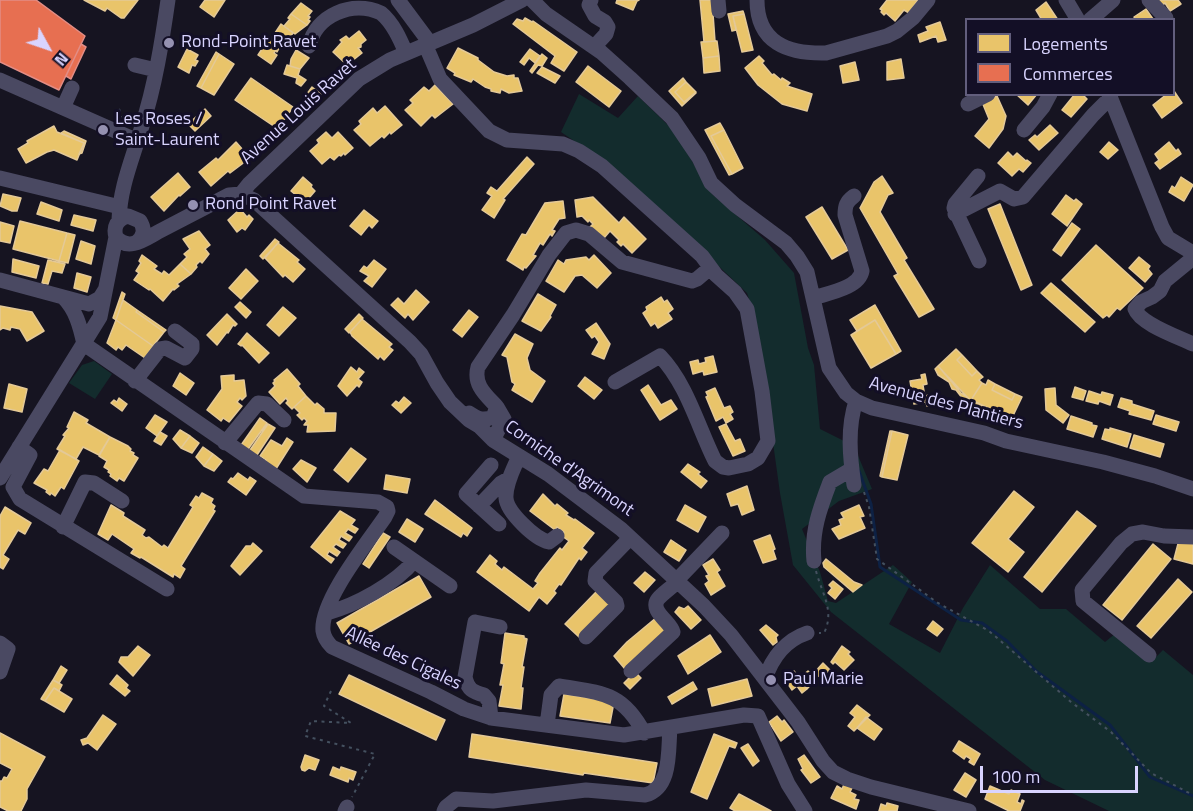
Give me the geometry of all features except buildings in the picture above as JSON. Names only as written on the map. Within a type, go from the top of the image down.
[{"type":"street","points":[[1,476],[100,317],[116,237],[115,228],[124,180],[138,141],[156,70],[168,0]]},
{"type":"street","points":[[398,0],[428,44],[440,79],[489,130],[507,140],[563,144],[579,150],[602,166],[677,233],[735,292],[747,309],[762,391],[768,441],[758,458],[736,468],[723,468],[715,461],[668,364],[660,356],[615,382]]},
{"type":"street","name":"Avenue Louis Ravet","points":[[133,244],[229,195],[241,194],[359,79],[390,60],[473,25],[522,0]]},
{"type":"street","name":"Avenue des Plantiers","points":[[532,0],[546,14],[594,47],[672,118],[711,183],[735,205],[786,243],[807,272],[829,368],[846,393],[856,401],[894,414],[984,433],[1006,441],[1155,476],[1193,489]]},
{"type":"street","points":[[591,0],[589,5],[595,16],[605,22],[608,27],[606,34],[594,47]]},
{"type":"street","points":[[758,0],[762,28],[776,43],[792,50],[816,54],[887,36],[906,25],[928,0]]},
{"type":"street","points":[[1066,0],[1077,18]]},
{"type":"street","points":[[1092,18],[1113,0]]},
{"type":"street","points":[[1149,0],[1166,18]]},
{"type":"street","points":[[309,46],[312,35],[325,16],[344,4],[364,6],[380,13],[397,33],[406,53]]},
{"type":"street","points":[[135,65],[156,70]]},
{"type":"street","points":[[0,80],[138,141]]},
{"type":"street","points":[[63,108],[72,88]]},
{"type":"street","points":[[968,104],[984,96]]},
{"type":"street","points":[[1024,130],[1038,114],[1049,96]]},
{"type":"street","points":[[955,214],[1000,192],[1014,199],[1023,197],[1110,98],[1162,227],[1168,238],[1193,256],[1165,281],[1160,291],[1141,302],[1135,309],[1137,314],[1147,322],[1193,344]]},
{"type":"street","points":[[0,280],[89,304],[100,298],[124,250],[143,234],[130,197],[138,141]]},
{"type":"street","points":[[978,176],[955,204],[955,214],[979,261]]},
{"type":"street","points":[[0,178],[139,221]]},
{"type":"street","name":"Corniche d'Agrimont","points":[[241,194],[248,196],[260,206],[410,342],[421,354],[450,402],[493,440],[548,474],[621,529],[677,582],[731,635],[833,772],[871,787],[969,811]]},
{"type":"street","points":[[813,298],[856,282],[861,277],[862,271],[844,215],[844,208],[854,196]]},
{"type":"street","name":"Avenue Louis Ravet","points":[[139,221],[171,225]]},
{"type":"street","points":[[493,440],[504,419],[478,385],[476,374],[478,367],[549,255],[566,233],[576,230],[589,234],[622,262],[692,280],[697,279],[710,268]]},
{"type":"street","points":[[116,237],[120,241],[133,244]]},
{"type":"street","points":[[63,297],[76,315],[84,344]]},
{"type":"street","points":[[135,381],[160,348],[166,348],[181,358],[189,354],[192,344],[175,331]]},
{"type":"street","name":"Allée des Cigales","points":[[84,344],[303,496],[378,502],[387,507],[385,517],[343,578],[327,613],[323,630],[325,640],[332,647],[464,709],[548,725],[624,735],[744,715],[758,716]]},
{"type":"street","points":[[856,401],[851,421],[850,458],[859,488]]},
{"type":"street","points":[[450,402],[477,419],[483,420],[493,417],[497,407]]},
{"type":"street","points":[[225,443],[258,403],[267,404],[284,420]]},
{"type":"street","points":[[19,447],[30,455],[14,487],[20,500],[167,589]]},
{"type":"street","points":[[519,456],[510,478],[506,498],[522,524],[544,541],[549,542],[557,536]]},
{"type":"street","points":[[491,465],[466,494],[499,524]]},
{"type":"street","points":[[814,561],[812,543],[818,514],[830,482],[852,470]]},
{"type":"street","points":[[479,506],[501,483],[510,478]]},
{"type":"street","points":[[63,527],[85,482],[94,483],[122,501]]},
{"type":"street","points":[[1149,655],[1083,601],[1082,590],[1121,543],[1132,534],[1143,532],[1164,536],[1193,537]]},
{"type":"street","points":[[631,671],[673,632],[670,625],[657,611],[658,600],[722,533]]},
{"type":"street","points":[[586,637],[617,606],[616,602],[595,581],[596,573],[630,538]]},
{"type":"street","points":[[394,547],[450,586]]},
{"type":"street","points":[[327,613],[345,608],[403,574],[414,561]]},
{"type":"street","points":[[490,714],[489,701],[484,695],[472,691],[465,677],[475,622],[500,627]]},
{"type":"street","points":[[765,679],[775,656],[785,646],[807,633]]},
{"type":"street","points":[[0,643],[8,649],[0,672]]},
{"type":"street","points":[[548,725],[551,695],[559,686],[614,697],[638,722],[644,733]]},
{"type":"street","points":[[778,696],[766,705],[758,716],[788,784],[805,811]]},
{"type":"street","points":[[444,811],[456,799],[465,798],[493,801],[586,790],[645,795],[653,793],[665,776],[670,728]]},
{"type":"path","points":[[859,488],[869,507],[877,559],[938,603],[989,631],[1071,702],[1111,732],[1151,773],[1193,795]]},
{"type":"path","points":[[807,633],[824,633],[829,622],[829,610],[814,561]]},
{"type":"path","points":[[331,691],[324,706],[351,723],[311,721],[305,736],[375,754],[346,809]]},
{"type":"green space","points":[[579,94],[618,118],[638,96],[673,130],[712,194],[765,240],[794,273],[808,348],[814,365],[820,429],[854,446],[872,489],[839,501],[802,529],[820,572],[828,601],[836,603],[893,565],[912,582],[889,624],[940,653],[963,608],[990,565],[1040,609],[1066,609],[1105,642],[1116,633],[1151,662],[1163,650],[1193,675],[1193,811],[1109,811],[1045,780],[831,612],[793,565],[780,493],[756,321],[747,293],[648,199],[605,162],[561,132]]},
{"type":"green space","points":[[94,361],[112,374],[95,399],[69,383],[82,365]]},
{"type":"waterway","points":[[859,471],[871,504],[880,567],[961,620],[982,623],[1007,641],[1036,671],[1110,725],[1150,777],[1193,796]]},
{"type":"place","name":"Rond-Point Ravet","points":[[169,43]]},
{"type":"place","name":"Les Roses / Saint-Laurent","points":[[103,130]]},
{"type":"place","name":"Rond Point Ravet","points":[[193,205]]},
{"type":"place","name":"Paul Marie","points":[[771,680]]}]
